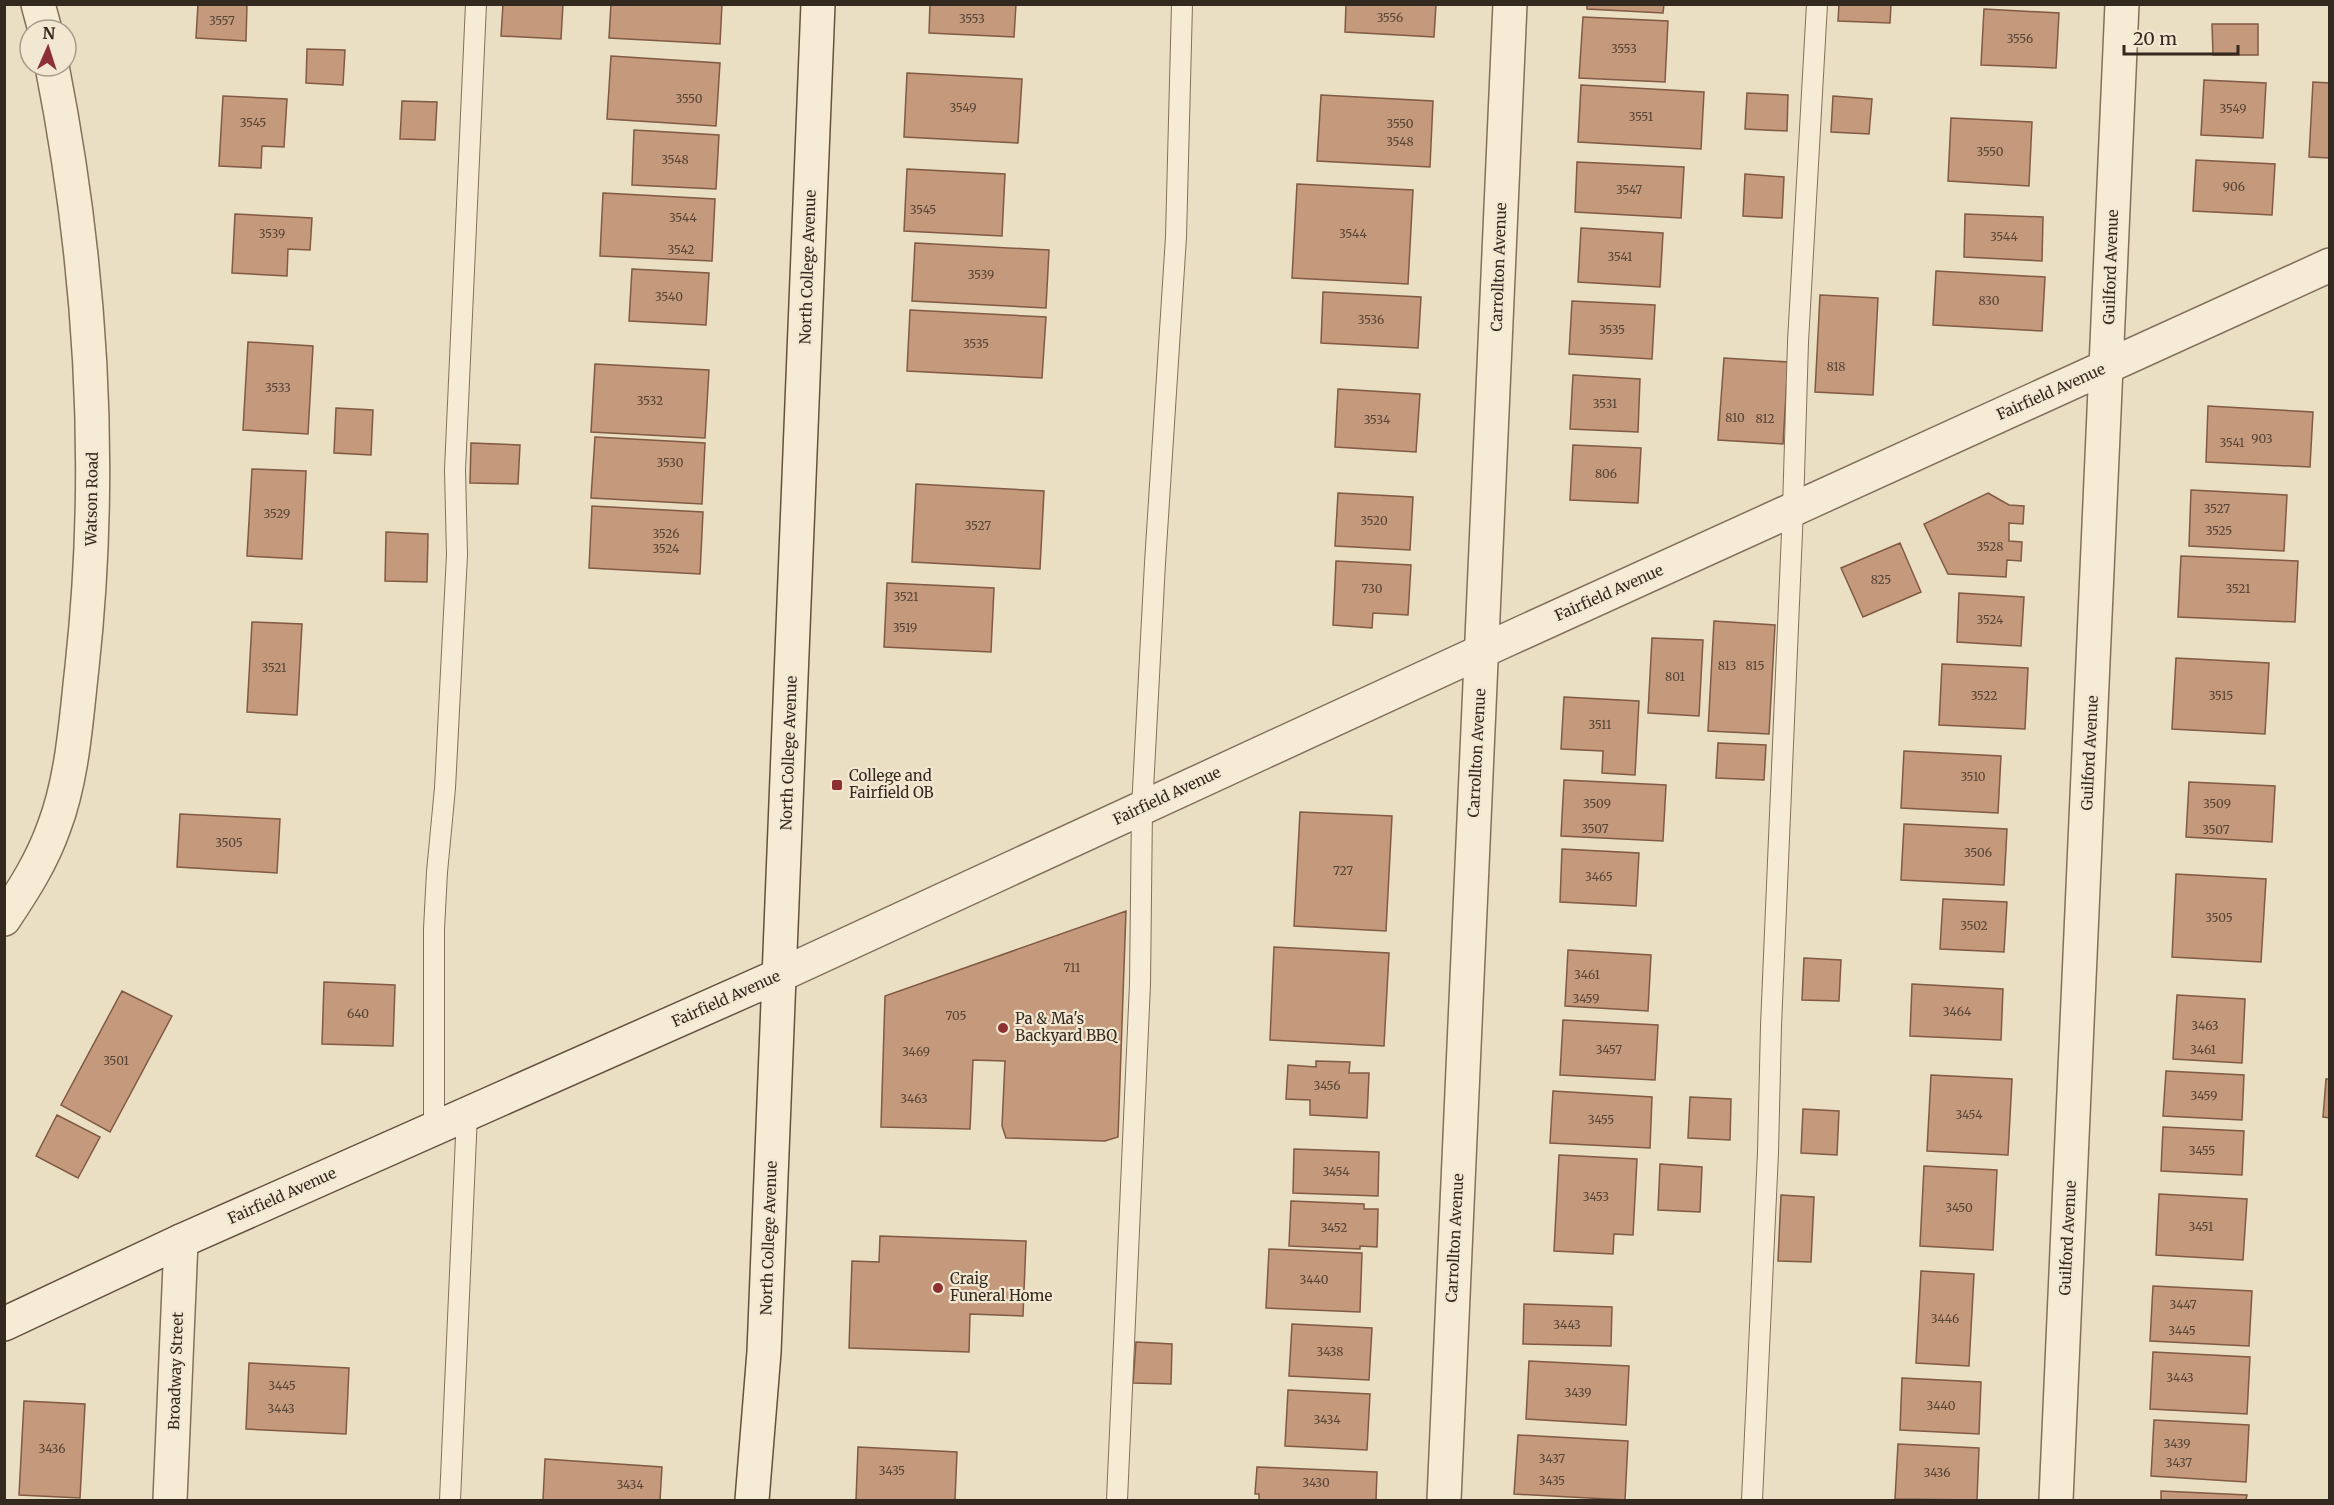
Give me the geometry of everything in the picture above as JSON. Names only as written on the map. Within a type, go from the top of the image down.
[{"type":"street","name":"North College Avenue","points":[[752,1500],[764,1352],[818,4]]},
{"type":"street","name":"Carrollton Avenue","points":[[1444,1500],[1510,4]]},
{"type":"street","name":"Guilford Avenue","points":[[2056,1500],[2122,4]]},
{"type":"street","name":"Watson Road","points":[[4,919],[22,893],[40,860],[60,810],[78,706],[90,568],[93,463],[87,309],[66,138],[54,78]]},
{"type":"street","name":"Fairfield Avenue","points":[[4,1324],[181,1241],[780,975],[1482,651],[2330,265]]},
{"type":"street","name":"Broadway Street","points":[[170,1500],[181,1241]]},
{"type":"lane","points":[[434,1128],[434,929],[437,872],[446,788],[457,555],[455,470],[477,4]]},
{"type":"lane","points":[[1117,1500],[1140,984],[1142,808],[1154,574],[1176,237],[1182,4]]},
{"type":"lane","points":[[1752,1500],[1768,1152],[1771,1014],[1798,342],[1816,4]]},
{"type":"lane","points":[[450,1500],[467,1114]]},
{"type":"building","points":[[198,4],[247,4],[246,41],[196,38]]},
{"type":"building","points":[[503,4],[563,4],[561,39],[501,36]]},
{"type":"building","points":[[611,4],[722,4],[720,44],[609,38]]},
{"type":"building","points":[[930,4],[1016,4],[1014,37],[929,33]]},
{"type":"building","points":[[1346,4],[1436,4],[1434,37],[1345,32]]},
{"type":"building","points":[[1587,4],[1664,4],[1663,13],[1587,9]]},
{"type":"building","points":[[1839,4],[1891,4],[1890,23],[1838,21]]},
{"type":"building","points":[[1984,9],[2059,13],[2056,68],[1981,65]]},
{"type":"building","points":[[1583,17],[1668,21],[1665,82],[1579,78]]},
{"type":"building","points":[[2212,24],[2258,24],[2258,55],[2213,55]]},
{"type":"building","points":[[307,49],[345,50],[343,85],[306,83]]},
{"type":"building","points":[[611,56],[720,63],[716,126],[607,119]]},
{"type":"building","points":[[907,73],[1022,79],[1018,143],[904,137]]},
{"type":"building","points":[[2204,80],[2266,83],[2263,138],[2201,135]]},
{"type":"building","points":[[2313,82],[2330,83],[2330,158],[2309,157]]},
{"type":"building","points":[[1581,85],[1704,92],[1701,149],[1578,142]]},
{"type":"building","points":[[1747,93],[1788,95],[1787,131],[1745,129]]},
{"type":"building","points":[[1321,95],[1433,101],[1430,167],[1317,161]]},
{"type":"building","points":[[223,96],[287,99],[284,147],[262,146],[261,168],[219,166]]},
{"type":"building","points":[[1833,96],[1872,99],[1869,134],[1831,132]]},
{"type":"building","points":[[402,101],[437,102],[435,140],[400,139]]},
{"type":"building","points":[[1951,118],[2032,122],[2029,186],[1948,181]]},
{"type":"building","points":[[634,130],[719,135],[716,189],[632,185]]},
{"type":"building","points":[[2196,160],[2275,164],[2272,215],[2193,211]]},
{"type":"building","points":[[1577,162],[1684,167],[1681,218],[1575,212]]},
{"type":"building","points":[[907,169],[1005,174],[1002,236],[904,231]]},
{"type":"building","points":[[1745,174],[1784,177],[1782,218],[1743,216]]},
{"type":"building","points":[[1297,184],[1413,190],[1408,284],[1292,278]]},
{"type":"building","points":[[603,193],[715,199],[712,261],[600,256]]},
{"type":"building","points":[[235,214],[312,218],[310,250],[288,249],[287,276],[232,273]]},
{"type":"building","points":[[1965,214],[2043,217],[2042,261],[1964,257]]},
{"type":"building","points":[[1581,228],[1663,233],[1660,287],[1578,282]]},
{"type":"building","points":[[915,243],[1049,250],[1046,308],[912,301]]},
{"type":"building","points":[[632,269],[709,273],[706,325],[629,321]]},
{"type":"building","points":[[1936,271],[2045,277],[2042,331],[1933,325]]},
{"type":"building","points":[[1323,292],[1421,297],[1418,348],[1321,343]]},
{"type":"building","points":[[1820,295],[1878,298],[1873,395],[1815,392]]},
{"type":"building","points":[[1572,301],[1655,305],[1652,359],[1569,354]]},
{"type":"building","points":[[910,310],[1046,317],[1042,378],[907,371]]},
{"type":"building","points":[[248,342],[313,346],[308,434],[243,430]]},
{"type":"building","points":[[1724,358],[1788,362],[1783,444],[1718,440]]},
{"type":"building","points":[[595,364],[709,370],[705,438],[591,432]]},
{"type":"building","points":[[1573,375],[1640,379],[1638,432],[1570,429]]},
{"type":"building","points":[[1338,389],[1420,394],[1416,452],[1335,447]]},
{"type":"building","points":[[2208,406],[2313,412],[2310,467],[2206,462]]},
{"type":"building","points":[[336,408],[373,410],[371,455],[334,453]]},
{"type":"building","points":[[595,437],[705,443],[702,504],[591,498]]},
{"type":"building","points":[[471,443],[520,445],[518,484],[470,483]]},
{"type":"building","points":[[1573,445],[1641,448],[1638,503],[1570,500]]},
{"type":"building","points":[[252,469],[306,471],[302,559],[247,556]]},
{"type":"building","points":[[916,484],[1044,491],[1040,569],[912,562]]},
{"type":"building","points":[[2191,490],[2287,495],[2284,551],[2189,546]]},
{"type":"building","points":[[1338,493],[1413,497],[1410,550],[1335,546]]},
{"type":"building","points":[[1988,493],[2009,505],[2024,506],[2023,524],[2009,523],[2009,541],[2022,542],[2021,561],[2007,560],[2006,577],[1948,574],[1924,524]]},
{"type":"building","points":[[592,506],[703,512],[700,574],[589,568]]},
{"type":"building","points":[[386,532],[428,534],[427,582],[385,581]]},
{"type":"building","points":[[1900,543],[1921,592],[1863,617],[1841,568]]},
{"type":"building","points":[[2181,556],[2298,561],[2295,622],[2178,617]]},
{"type":"building","points":[[1336,561],[1411,565],[1408,615],[1373,613],[1372,628],[1333,625]]},
{"type":"building","points":[[887,583],[994,588],[991,652],[884,647]]},
{"type":"building","points":[[1959,593],[2024,597],[2021,646],[1957,642]]},
{"type":"building","points":[[1714,621],[1775,625],[1769,734],[1708,731]]},
{"type":"building","points":[[252,622],[302,624],[297,715],[247,712]]},
{"type":"building","points":[[1652,638],[1703,640],[1699,716],[1648,713]]},
{"type":"building","points":[[2176,658],[2269,663],[2265,734],[2172,729]]},
{"type":"building","points":[[1942,664],[2028,668],[2025,729],[1939,725]]},
{"type":"building","points":[[1564,697],[1639,701],[1635,775],[1602,773],[1603,751],[1561,749]]},
{"type":"building","points":[[1718,743],[1766,745],[1764,780],[1716,778]]},
{"type":"building","points":[[1904,751],[2001,756],[1998,813],[1901,808]]},
{"type":"building","points":[[1564,780],[1666,785],[1663,841],[1561,836]]},
{"type":"building","points":[[2189,782],[2275,786],[2272,842],[2186,837]]},
{"type":"building","points":[[1300,812],[1392,816],[1386,931],[1294,926]]},
{"type":"building","points":[[180,814],[280,819],[277,873],[177,867]]},
{"type":"building","points":[[1904,824],[2007,829],[2004,885],[1901,880]]},
{"type":"building","points":[[1562,849],[1639,853],[1636,906],[1560,902]]},
{"type":"building","points":[[2176,874],[2266,879],[2261,962],[2172,957]]},
{"type":"building","points":[[1943,899],[2007,902],[2004,952],[1940,949]]},
{"type":"building","name":"Pa & Ma's Backyard BBQ","points":[[1126,911],[1118,1137],[1105,1141],[1006,1138],[1002,1126],[1005,1061],[973,1060],[970,1129],[881,1127],[885,996]]},
{"type":"building","points":[[1274,947],[1389,953],[1384,1046],[1270,1040]]},
{"type":"building","points":[[1568,950],[1651,955],[1648,1011],[1565,1006]]},
{"type":"building","points":[[1804,958],[1841,960],[1839,1001],[1802,1000]]},
{"type":"building","points":[[324,982],[395,985],[393,1046],[322,1044]]},
{"type":"building","points":[[1912,984],[2003,989],[2001,1040],[1910,1036]]},
{"type":"building","points":[[122,991],[172,1016],[110,1132],[61,1105]]},
{"type":"building","points":[[2177,995],[2245,999],[2242,1063],[2173,1059]]},
{"type":"building","points":[[1563,1020],[1658,1025],[1655,1080],[1560,1075]]},
{"type":"building","points":[[1316,1061],[1350,1062],[1349,1073],[1369,1073],[1367,1118],[1310,1115],[1310,1100],[1286,1099],[1288,1065],[1316,1067]]},
{"type":"building","points":[[2166,1071],[2244,1075],[2242,1120],[2163,1116]]},
{"type":"building","points":[[1931,1075],[2012,1079],[2008,1155],[1927,1151]]},
{"type":"building","points":[[2326,1079],[2330,1079],[2330,1118],[2323,1117]]},
{"type":"building","points":[[1553,1091],[1652,1097],[1650,1148],[1550,1143]]},
{"type":"building","points":[[1690,1097],[1731,1099],[1730,1140],[1688,1138]]},
{"type":"building","points":[[1803,1109],[1839,1111],[1837,1155],[1801,1153]]},
{"type":"building","points":[[57,1115],[100,1137],[78,1178],[36,1156]]},
{"type":"building","points":[[2163,1127],[2244,1131],[2242,1175],[2161,1171]]},
{"type":"building","points":[[1294,1149],[1379,1152],[1378,1196],[1293,1193]]},
{"type":"building","points":[[1559,1155],[1637,1159],[1633,1235],[1614,1234],[1613,1254],[1554,1251]]},
{"type":"building","points":[[1660,1164],[1702,1167],[1700,1212],[1658,1210]]},
{"type":"building","points":[[1924,1166],[1997,1170],[1993,1250],[1920,1246]]},
{"type":"building","points":[[2159,1194],[2247,1199],[2243,1260],[2156,1255]]},
{"type":"building","points":[[1781,1195],[1814,1197],[1811,1262],[1778,1261]]},
{"type":"building","points":[[1291,1201],[1364,1204],[1364,1209],[1378,1209],[1377,1247],[1360,1246],[1360,1249],[1289,1246]]},
{"type":"building","name":"Craig Funeral Home","points":[[880,1236],[1026,1241],[1023,1316],[970,1314],[969,1352],[849,1348],[852,1261],[879,1262]]},
{"type":"building","points":[[1269,1249],[1362,1253],[1360,1312],[1266,1308]]},
{"type":"building","points":[[1921,1271],[1974,1274],[1969,1366],[1916,1363]]},
{"type":"building","points":[[2153,1286],[2252,1291],[2249,1346],[2150,1341]]},
{"type":"building","points":[[1524,1304],[1612,1307],[1611,1346],[1523,1344]]},
{"type":"building","points":[[1292,1324],[1372,1328],[1369,1380],[1289,1376]]},
{"type":"building","points":[[1136,1342],[1172,1344],[1171,1384],[1133,1383]]},
{"type":"building","points":[[2153,1352],[2250,1357],[2247,1414],[2150,1409]]},
{"type":"building","points":[[1529,1361],[1629,1366],[1626,1425],[1526,1419]]},
{"type":"building","points":[[249,1363],[349,1368],[346,1434],[246,1429]]},
{"type":"building","points":[[1902,1378],[1981,1382],[1979,1434],[1900,1430]]},
{"type":"building","points":[[1288,1390],[1370,1394],[1367,1450],[1285,1446]]},
{"type":"building","points":[[24,1401],[85,1404],[80,1498],[19,1495]]},
{"type":"building","points":[[2154,1420],[2249,1425],[2246,1482],[2151,1476]]},
{"type":"building","points":[[1518,1435],[1628,1441],[1625,1500],[1514,1494]]},
{"type":"building","points":[[1898,1444],[1979,1448],[1977,1500],[1895,1499]]},
{"type":"building","points":[[858,1447],[957,1452],[955,1500],[856,1500]]},
{"type":"building","points":[[545,1459],[662,1467],[660,1500],[543,1500]]},
{"type":"building","points":[[1257,1467],[1377,1472],[1376,1500],[1259,1500],[1259,1494],[1255,1494]]},
{"type":"building","points":[[2161,1491],[2247,1495],[2246,1500],[2161,1500]]},
{"type":"place","name":"College and Fairfield OB","points":[[837,785]]},
{"type":"place","name":"Pa & Ma's Backyard BBQ","points":[[1003,1028]]},
{"type":"place","name":"Craig Funeral Home","points":[[938,1288]]}]
